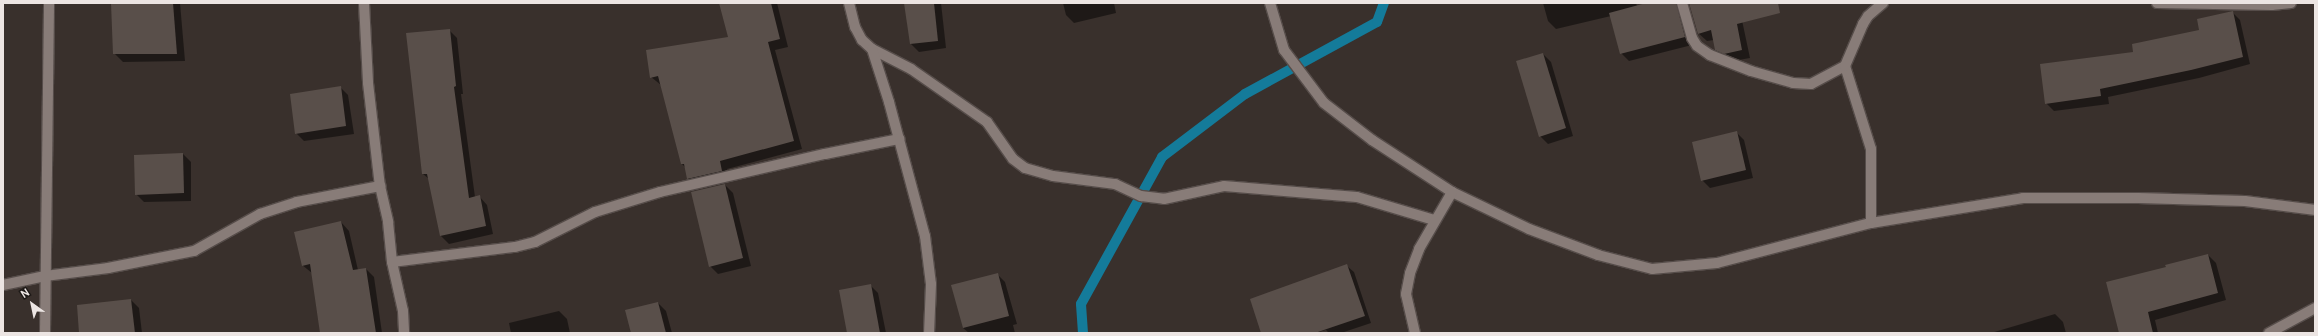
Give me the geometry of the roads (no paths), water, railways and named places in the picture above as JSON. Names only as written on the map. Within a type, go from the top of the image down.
[{"type":"street","points":[[45,333],[49,3]]},
{"type":"street","points":[[364,3],[368,83],[380,186],[388,222],[392,262],[403,311],[404,333]]},
{"type":"street","points":[[848,3],[855,27],[862,40],[872,49],[911,69],[987,122],[1013,159],[1025,168],[1054,176],[1115,184],[1141,196],[1164,199],[1224,186],[1357,197],[1434,220]]},
{"type":"street","points":[[1270,3],[1284,50],[1324,103],[1372,140],[1452,192],[1529,229],[1598,255],[1652,269],[1717,263],[1871,222],[2023,198],[2138,198],[2244,201],[2315,210]]},
{"type":"street","points":[[1682,3],[1692,38],[1697,46],[1710,55],[1751,72],[1793,83],[1811,84],[1845,66],[1863,24],[1868,16],[1882,3]]},
{"type":"street","points":[[2158,3],[2272,5],[2291,3]]},
{"type":"street","points":[[872,49],[899,139],[925,236],[931,284],[929,333]]},
{"type":"street","points":[[1845,66],[1871,149],[1871,222]]},
{"type":"street","points":[[392,262],[528,244],[595,212],[660,192],[825,154],[899,139]]},
{"type":"street","points":[[3,285],[45,276],[108,268],[194,251],[260,214],[297,202],[380,186]]},
{"type":"street","points":[[1414,333],[1406,294],[1410,273],[1418,249],[1452,192]]},
{"type":"street","points":[[2269,333],[2315,308]]},
{"type":"waterway","points":[[1083,333],[1081,304],[1162,157],[1245,94],[1377,22],[1384,3]]}]
